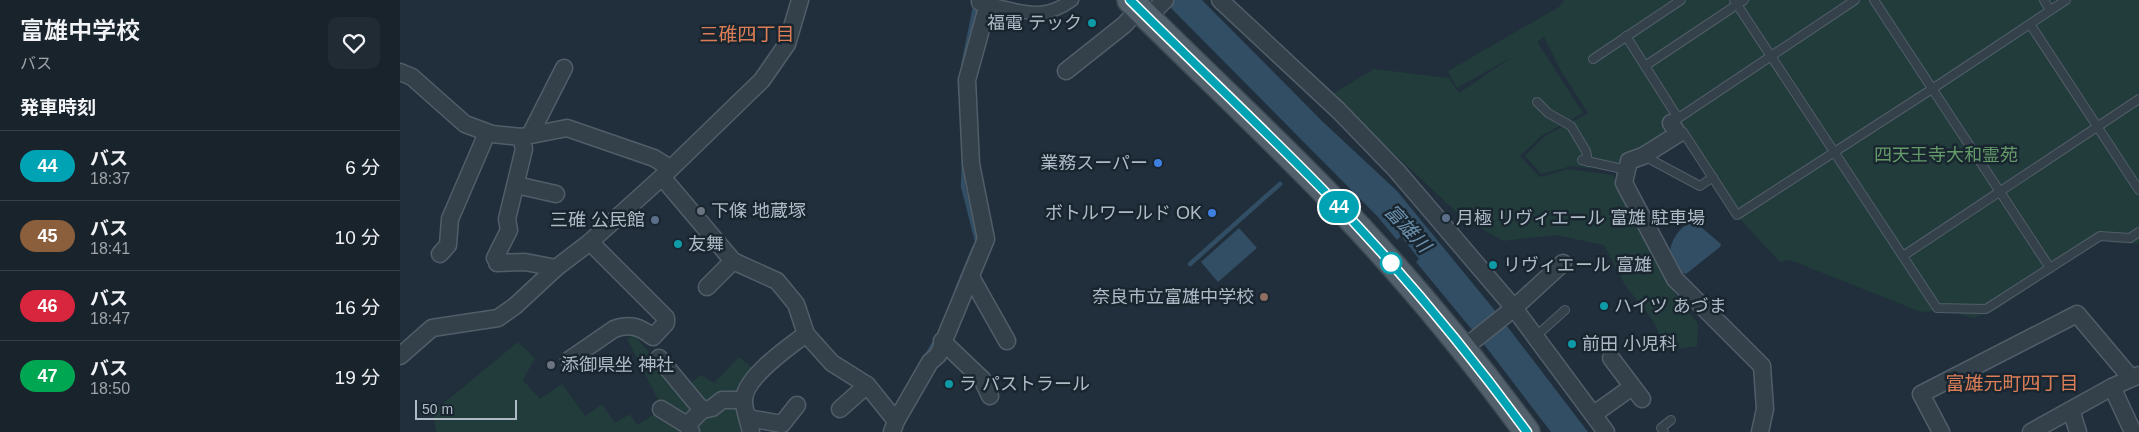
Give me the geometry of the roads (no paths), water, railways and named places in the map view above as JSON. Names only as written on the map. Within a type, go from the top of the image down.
[{"type":"main road","points":[[1148,6],[1469,345],[1527,432]]},
{"type":"street","points":[[400,356],[432,328],[498,318],[515,306],[556,268],[590,242],[666,173],[762,80],[787,44],[800,0]]},
{"type":"street","points":[[400,72],[412,76],[465,124],[487,133],[526,136],[567,128],[654,158],[733,260],[777,281],[796,304],[806,334],[832,363],[867,385],[894,426],[930,362],[938,355],[942,340],[972,277],[986,239],[971,164],[967,80],[984,2],[1046,14],[1072,0]]},
{"type":"street","points":[[1220,0],[1339,111],[1397,170],[1514,308],[1606,432]]},
{"type":"street","points":[[1066,71],[1148,6]]},
{"type":"street","points":[[556,268],[525,262],[496,260],[509,230],[507,219],[526,136],[564,68]]},
{"type":"street","points":[[1676,125],[1643,156],[1629,160],[1624,183],[1675,279],[1762,366],[1766,409],[1760,432]]},
{"type":"street","points":[[440,254],[448,245],[450,219],[487,133]]},
{"type":"street","points":[[516,185],[556,194]]},
{"type":"street","points":[[569,360],[621,326],[640,327],[653,337],[666,323],[666,318],[590,242]]},
{"type":"street","points":[[707,287],[733,260]]},
{"type":"street","points":[[1469,345],[1514,308],[1563,263]]},
{"type":"street","points":[[972,277],[1007,342]]},
{"type":"street","points":[[1942,432],[1921,394],[2077,314],[2135,376],[2112,386],[2031,432]]},
{"type":"street","points":[[797,405],[782,424],[749,425],[744,400],[750,384],[778,354],[806,334]]},
{"type":"street","points":[[942,340],[982,379],[990,396]]},
{"type":"street","points":[[659,358],[702,410]]},
{"type":"street","points":[[1594,414],[1637,393],[1611,358]]},
{"type":"street","points":[[840,409],[867,385]]},
{"type":"street","points":[[2112,386],[2133,432]]},
{"type":"street","points":[[661,409],[689,428],[702,410],[712,408],[722,400],[744,400]]},
{"type":"street","points":[[2071,410],[2078,432]]},
{"type":"lane","points":[[1592,59],[1681,0]]},
{"type":"lane","points":[[1676,125],[1771,56],[1855,0]]},
{"type":"lane","points":[[1874,0],[2050,268]]},
{"type":"lane","points":[[2044,0],[2050,10]]},
{"type":"lane","points":[[1626,36],[1645,66],[1676,125],[1683,132],[1737,215],[2066,0]]},
{"type":"lane","points":[[1645,66],[1739,2],[1771,56],[1937,308],[1986,309],[2100,236],[2130,238],[2139,232]]},
{"type":"lane","points":[[2030,24],[2139,190]]},
{"type":"lane","points":[[1902,256],[2139,99]]},
{"type":"lane","points":[[1537,102],[1548,113],[1570,126],[1586,151],[1585,161],[1627,170]]},
{"type":"lane","points":[[1643,156],[1700,186],[1713,177]]},
{"type":"lane","points":[[1535,337],[1565,310]]},
{"type":"lane","points":[[1664,432],[1660,428],[1671,420]]},
{"type":"water","name":"富雄川","points":[[1163,0],[1202,0],[1322,121],[1397,191],[1497,313],[1588,432],[1551,432],[1483,343],[1416,262],[1419,259],[1401,236],[1397,240],[1377,216]]},
{"type":"water","points":[[1692,222],[1696,223],[1721,244],[1720,247],[1686,274],[1678,272],[1671,258],[1670,249],[1680,230]]},
{"type":"water","points":[[1239,228],[1257,248],[1218,282],[1201,262]]},
{"type":"waterway","points":[[963,66],[976,3]]},
{"type":"waterway","points":[[964,161],[963,186],[977,241]]},
{"type":"waterway","points":[[1190,264],[1280,184]]},
{"type":"waterway","points":[[957,289],[974,248]]},
{"type":"waterway","points":[[926,357],[937,338]]},
{"type":"place","name":"福電 テック","points":[[1092,23]]},
{"type":"place","name":"業務スーパー","points":[[1158,163]]},
{"type":"place","name":"下條 地蔵塚","points":[[701,211]]},
{"type":"place","name":"ボトルワールド OK","points":[[1212,213]]},
{"type":"place","name":"月極 リヴィエール 富雄 駐車場","points":[[1446,218]]},
{"type":"place","name":"三碓 公民館","points":[[655,220]]},
{"type":"place","name":"友舞","points":[[678,244]]},
{"type":"place","name":"リヴィエール 富雄","points":[[1493,265]]},
{"type":"place","name":"奈良市立富雄中学校","points":[[1264,297]]},
{"type":"place","name":"ハイツ あづま","points":[[1604,306]]},
{"type":"place","name":"前田 小児科","points":[[1572,344]]},
{"type":"place","name":"添御県坐 神社","points":[[551,365]]},
{"type":"place","name":"ラ パストラール","points":[[949,384]]},
{"type":"district","name":"三碓四丁目","points":[[747,34]]},
{"type":"district","name":"富雄元町四丁目","points":[[2012,383]]},
{"type":"park label","name":"四天王寺大和霊苑","points":[[1946,155]]}]
